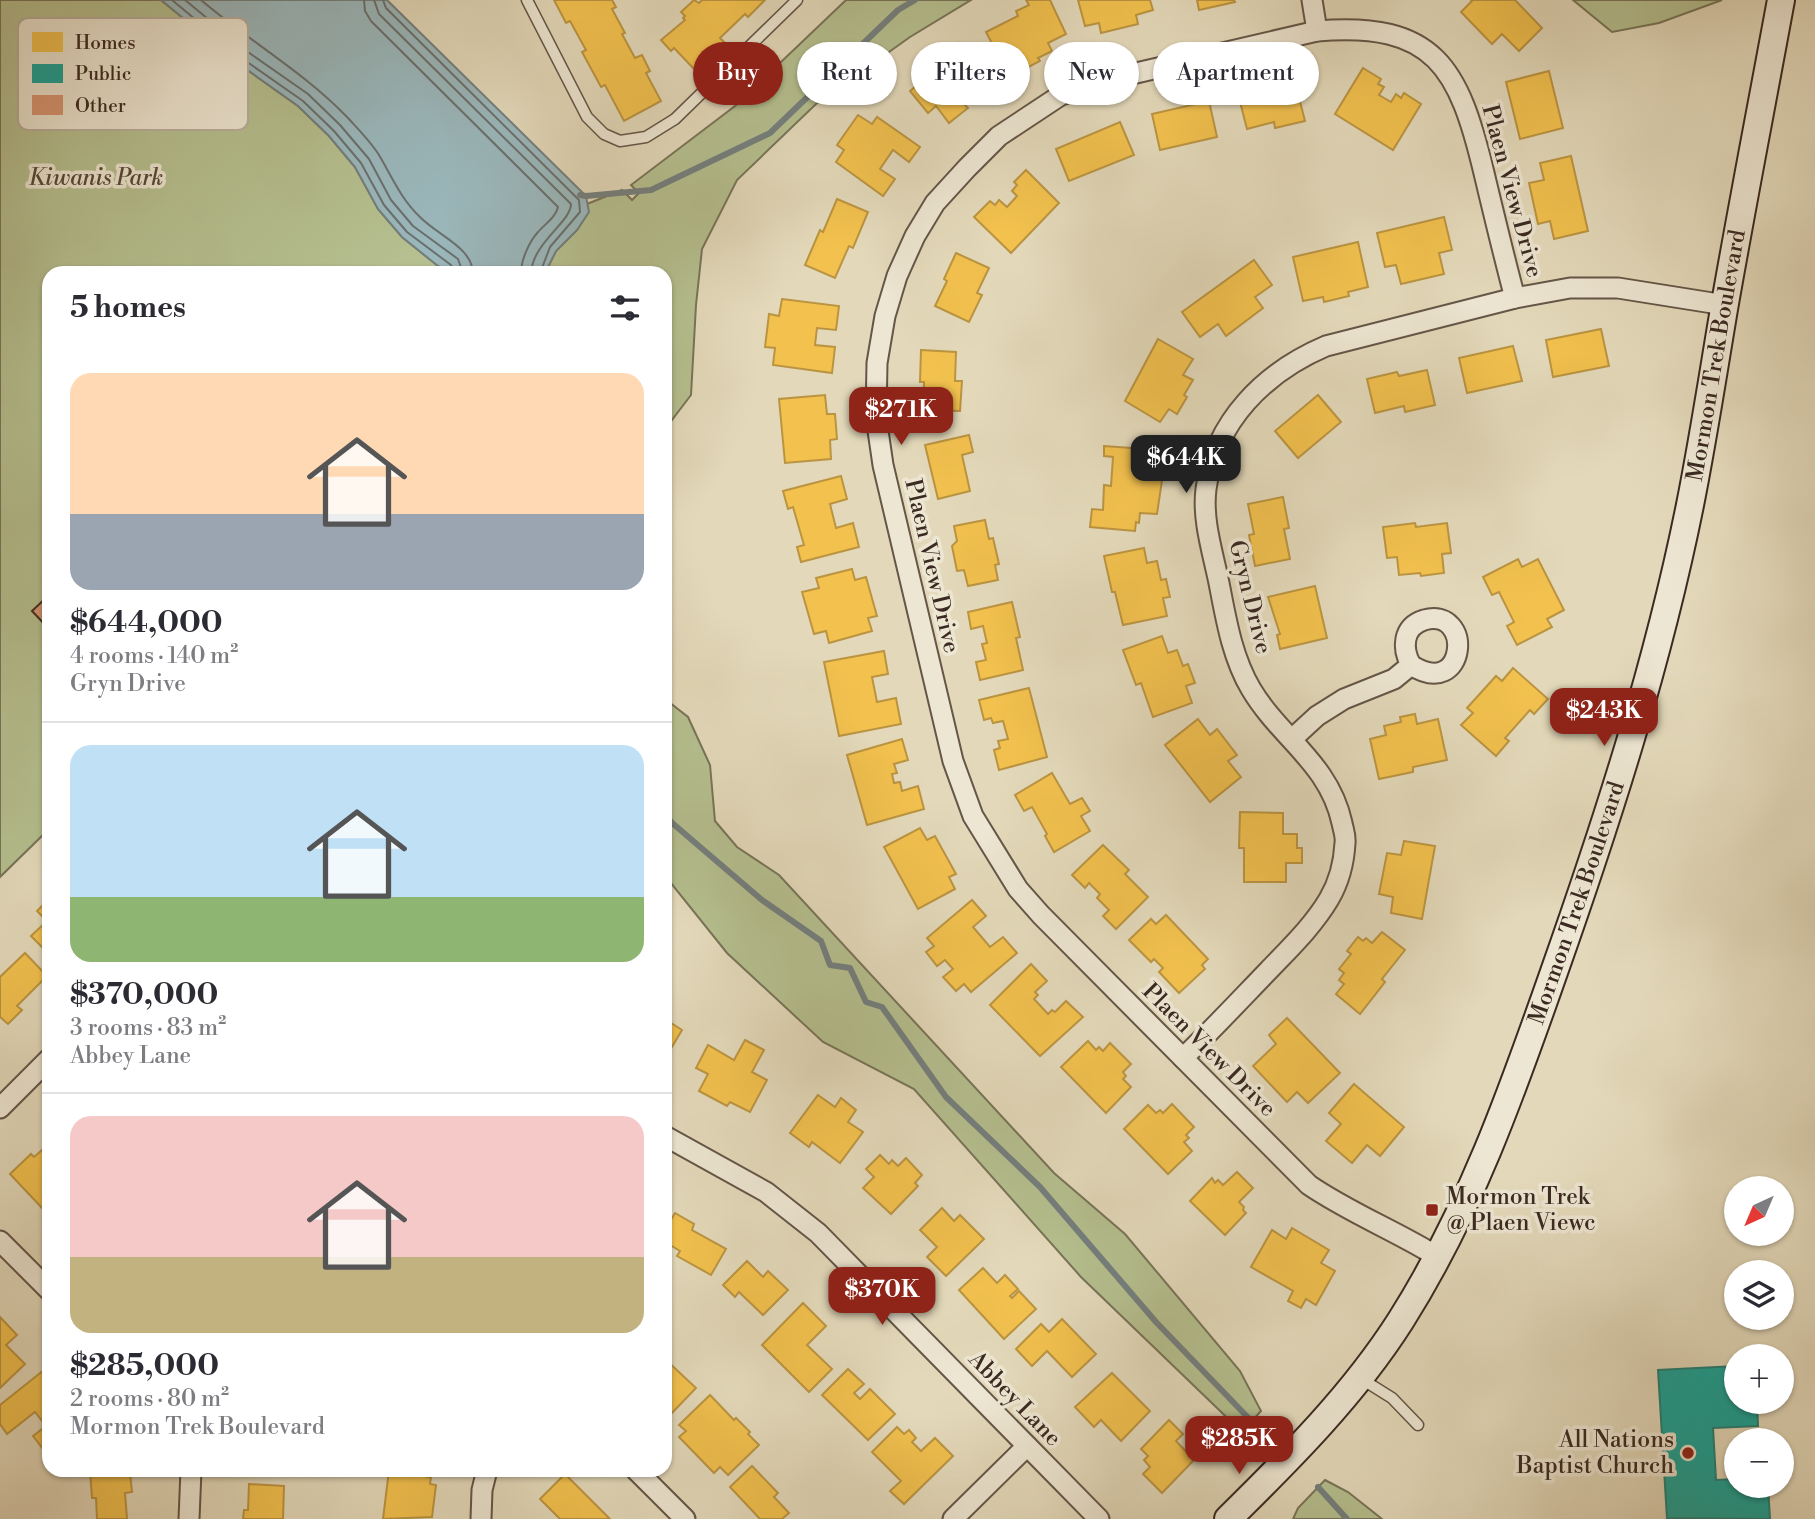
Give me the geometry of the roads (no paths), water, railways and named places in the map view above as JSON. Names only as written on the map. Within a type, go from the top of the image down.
[{"type":"main road","name":"Mormon Trek Boulevard","points":[[1228,1519],[1289,1459],[1359,1378],[1401,1320],[1438,1257],[1474,1185],[1510,1098],[1633,737],[1691,503],[1781,0]]},
{"type":"street","points":[[1312,0],[1317,31]]},
{"type":"street","name":"Plaen View Drive","points":[[1438,1257],[1406,1237],[1335,1203],[1309,1185],[1018,889],[973,816],[953,761],[883,464],[876,417],[877,363],[885,316],[894,286],[915,236],[935,203],[999,136],[1061,95],[1106,80],[1317,31],[1352,28],[1392,33],[1423,48],[1441,64],[1458,89],[1475,136],[1515,298]]},
{"type":"street","name":"Gryn Drive","points":[[1183,1058],[1307,929],[1330,898],[1341,871],[1346,840],[1340,812],[1327,781],[1272,718],[1251,689],[1238,661],[1228,628],[1206,517],[1206,490],[1212,462],[1228,426],[1248,397],[1270,377],[1299,358],[1326,346],[1515,298],[1597,286],[1725,305]]},
{"type":"street","points":[[1292,739],[1317,716],[1344,699],[1394,678],[1411,665]]},
{"type":"street","points":[[0,1108],[42,1066]]},
{"type":"street","name":"Abbey Lane","points":[[672,1140],[766,1192],[818,1233],[1099,1519]]},
{"type":"street","points":[[0,1241],[42,1283]]},
{"type":"street","points":[[953,1519],[1027,1446]]},
{"type":"street","points":[[189,1519],[191,1477]]},
{"type":"street","points":[[481,1519],[485,1477]]},
{"type":"street","points":[[643,1477],[685,1519]]},
{"type":"lane","points":[[527,0],[587,117],[604,134],[620,141],[646,137],[675,119],[797,0]]},
{"type":"lane","points":[[1359,1378],[1392,1398],[1418,1425]]},
{"type":"water","points":[[161,0],[387,0],[586,196],[589,212],[577,230],[556,251],[548,266],[438,266],[402,237],[378,209],[355,167],[329,136],[298,106],[248,70],[248,18],[183,18]]},
{"type":"waterway","points":[[580,195],[651,190],[770,133],[898,10],[915,0]]},
{"type":"waterway","points":[[672,823],[762,900],[821,941],[830,965],[850,968],[866,1002],[882,1007],[946,1097],[1040,1187],[1156,1322],[1260,1430]]},
{"type":"waterway","points":[[1318,1487],[1347,1519]]},
{"type":"place","name":"Mormon Trek @ Plaen Viewc","points":[[1432,1210]]},
{"type":"place","name":"All Nations Baptist Church","points":[[1688,1453]]},
{"type":"park label","name":"Kiwanis Park","points":[[96,178]]}]
